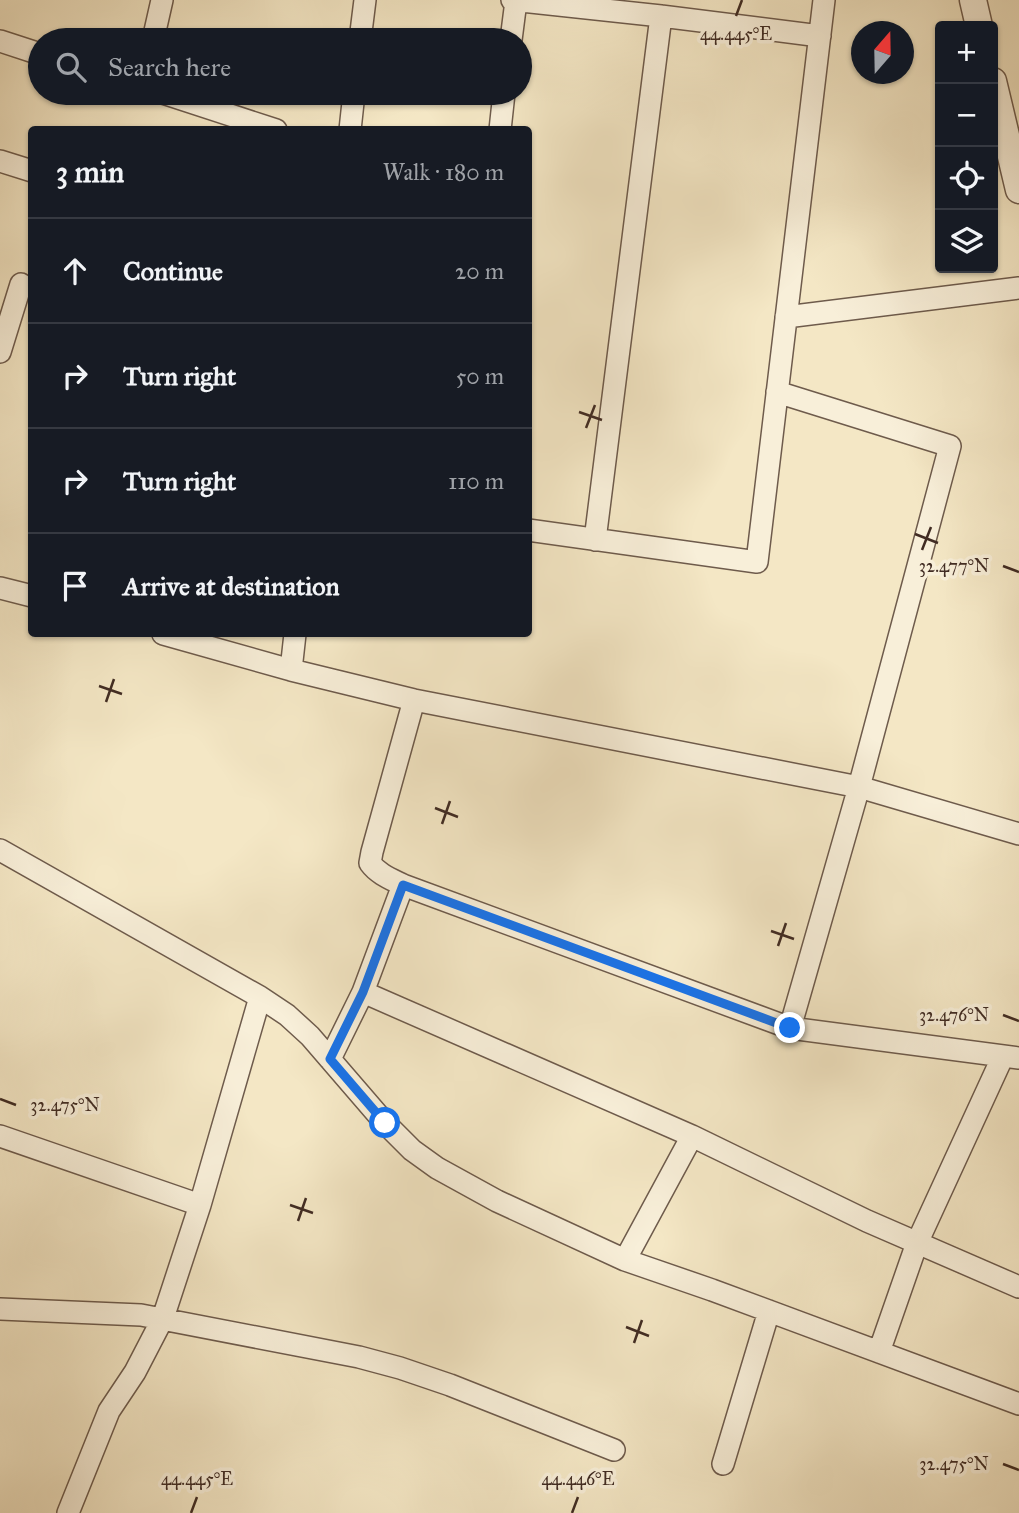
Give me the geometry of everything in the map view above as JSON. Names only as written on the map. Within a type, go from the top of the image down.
[{"type":"street","points":[[156,28],[162,0]]},
{"type":"street","points":[[362,28],[365,0]]},
{"type":"street","points":[[512,28],[514,0],[820,36]]},
{"type":"street","points":[[532,531],[757,562],[824,0]]},
{"type":"street","points":[[973,0],[978,21]]},
{"type":"street","points":[[595,540],[661,16]]},
{"type":"street","points":[[0,41],[28,50]]},
{"type":"street","points":[[994,84],[1019,190]]},
{"type":"street","points":[[200,105],[264,126]]},
{"type":"street","points":[[350,126],[353,105]]},
{"type":"street","points":[[500,126],[503,105]]},
{"type":"street","points":[[0,161],[28,170]]},
{"type":"street","points":[[0,352],[17,283]]},
{"type":"street","points":[[786,317],[1019,288]]},
{"type":"street","points":[[778,392],[950,446],[859,787],[790,1028]]},
{"type":"street","points":[[0,587],[28,595]]},
{"type":"street","points":[[174,637],[291,670],[414,700],[859,787],[1019,835]]},
{"type":"street","points":[[291,670],[295,637]]},
{"type":"street","points":[[414,700],[370,863],[375,869],[403,885],[790,1028],[1011,1057],[917,1243],[878,1352]]},
{"type":"street","points":[[0,850],[260,997],[287,1015],[310,1036],[394,1132],[412,1150],[437,1168],[498,1201],[625,1260],[1019,1404]]},
{"type":"street","points":[[330,1059],[363,992],[403,885]]},
{"type":"street","points":[[363,992],[692,1136],[867,1221],[1019,1287]]},
{"type":"street","points":[[68,1513],[109,1411],[135,1372],[163,1318],[200,1205],[260,997]]},
{"type":"street","points":[[0,1136],[200,1205]]},
{"type":"street","points":[[625,1260],[692,1136]]},
{"type":"street","points":[[0,1309],[141,1315],[359,1357],[450,1385],[614,1450]]},
{"type":"street","points":[[723,1464],[769,1311]]},
{"type":"route","points":[[385,1123],[330,1059],[363,992],[403,885],[790,1028]]}]
